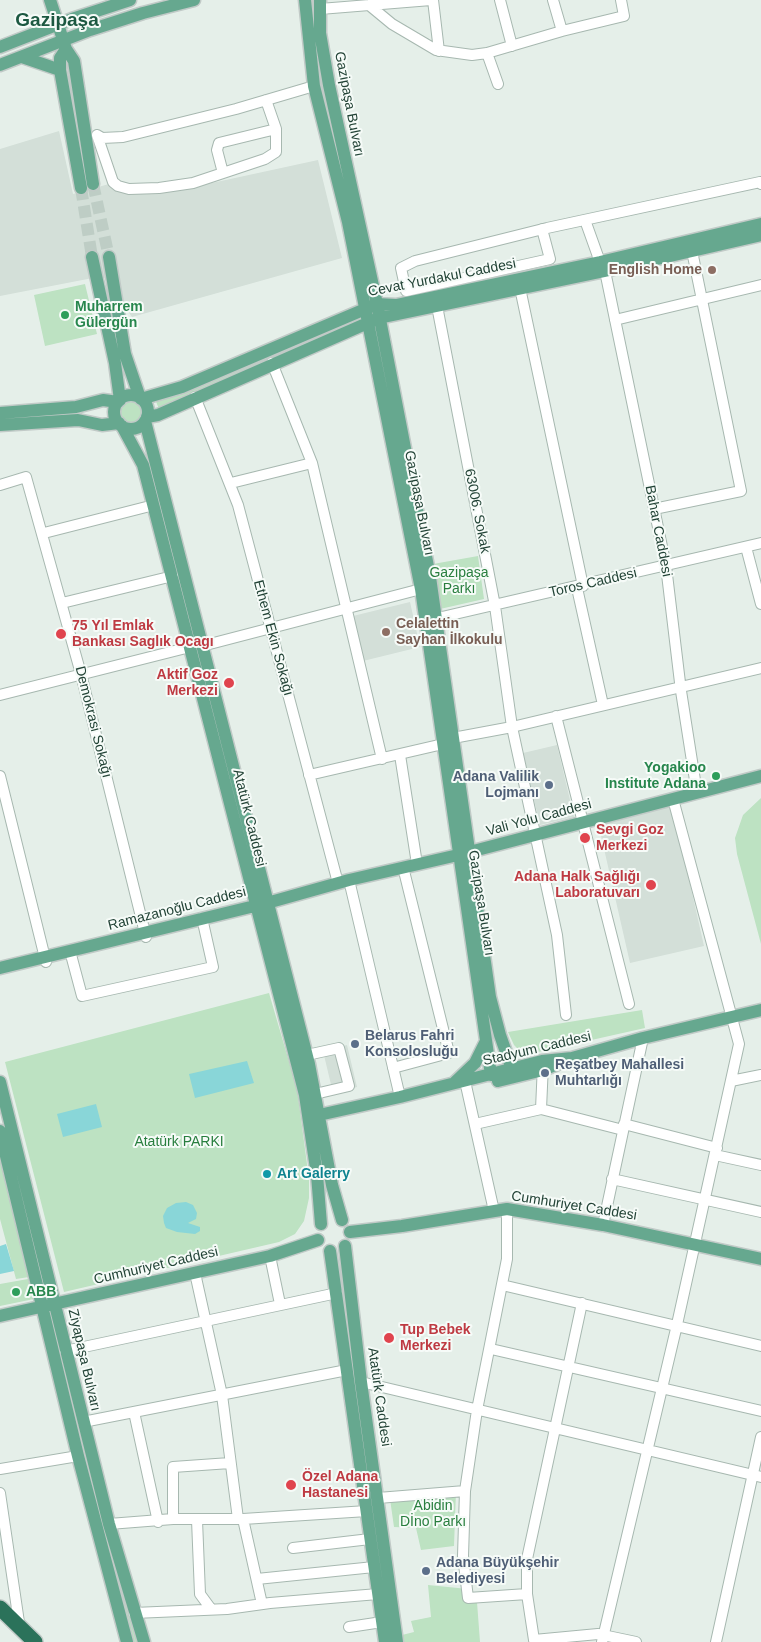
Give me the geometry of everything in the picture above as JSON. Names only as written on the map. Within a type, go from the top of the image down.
[{"type":"highway","points":[[0,1608],[20,1630],[35,1642]]},
{"type":"main road","points":[[50,0],[57,25],[74,61]]},
{"type":"main road","points":[[0,46],[130,0]]},
{"type":"main road","points":[[0,65],[65,45],[82,33],[143,13],[194,0]]},
{"type":"main road","name":"Gazipaşa Bulvarı","points":[[305,0],[314,86],[326,139],[353,220],[377,304],[373,320],[373,349],[420,588],[431,619]]},
{"type":"main road","name":"Gazipaşa Bulvarı","points":[[320,4],[320,32],[353,220],[364,309],[373,320],[430,577],[431,619],[464,853],[491,1075]]},
{"type":"main road","points":[[65,45],[60,58],[60,70],[87,186],[74,61],[82,33]]},
{"type":"main road","points":[[22,57],[60,70]]},
{"type":"main road","name":"Cevat Yurdakul Caddesi","points":[[146,419],[373,320],[520,288],[761,224]]},
{"type":"main road","name":"Cevat Yurdakul Caddesi","points":[[141,398],[182,388],[377,304],[396,304],[603,267],[692,251],[761,235]]},
{"type":"main road","points":[[92,257],[115,363],[119,401],[114,411],[120,425]]},
{"type":"main road","points":[[0,425],[78,420],[102,425],[120,425],[132,429],[146,419],[146,404],[141,398],[125,354],[109,257]]},
{"type":"main road","points":[[340,334],[360,337],[373,349]]},
{"type":"main road","points":[[0,413],[76,407],[103,400],[119,401],[132,395],[141,398]]},
{"type":"main road","name":"Atatürk Caddesi","points":[[146,419],[196,646],[305,1095],[318,1175],[321,1224]]},
{"type":"main road","name":"Atatürk Caddesi","points":[[120,425],[143,465],[173,576],[196,646]]},
{"type":"main road","name":"Vali Yolu Caddesi","points":[[260,906],[343,882],[464,853],[761,776]]},
{"type":"main road","name":"Gazipaşa Bulvarı","points":[[464,853],[490,997],[512,1068]]},
{"type":"main road","name":"Atatürk Caddesi","points":[[260,906],[307,1055],[332,1185],[342,1220]]},
{"type":"main road","name":"Ramazanoğlu Caddesi","points":[[0,974],[71,953],[260,906]]},
{"type":"main road","name":"Ramazanoğlu Caddesi","points":[[0,968],[45,960]]},
{"type":"main road","name":"Stadyum Caddesi","points":[[320,1119],[452,1084],[466,1085],[512,1068],[543,1065],[643,1038],[761,1010]]},
{"type":"main road","points":[[452,1084],[475,1063],[486,1041]]},
{"type":"main road","points":[[504,1046],[518,1060],[543,1065]]},
{"type":"main road","points":[[320,1119],[543,1065]]},
{"type":"main road","name":"Ziyapaşa Bulvarı","points":[[0,1082],[49,1306],[78,1456],[127,1642]]},
{"type":"main road","name":"Ziyapaşa Bulvarı","points":[[0,1131],[49,1306],[65,1351],[109,1524],[144,1642]]},
{"type":"main road","name":"Cumhuriyet Caddesi","points":[[350,1232],[402,1226],[507,1209],[603,1225],[761,1259]]},
{"type":"main road","points":[[330,1218],[342,1220],[350,1232],[345,1246],[338,1250],[330,1251],[320,1245],[318,1228],[321,1224],[330,1218]]},
{"type":"main road","name":"Cumhuriyet Caddesi","points":[[0,1316],[270,1256],[318,1240]]},
{"type":"main road","name":"Atatürk Caddesi","points":[[345,1246],[361,1382],[397,1642]]},
{"type":"main road","name":"Atatürk Caddesi","points":[[330,1251],[385,1642]]},
{"type":"street","points":[[320,4],[369,6],[432,0],[439,51]]},
{"type":"street","points":[[500,0],[512,46]]},
{"type":"street","points":[[554,0],[562,31]]},
{"type":"street","points":[[369,6],[392,24],[439,51],[472,54],[487,53],[562,31],[624,16],[622,0]]},
{"type":"street","points":[[487,53],[498,84]]},
{"type":"street","points":[[266,100],[276,129],[278,149],[272,155],[193,183],[159,188],[129,189],[118,186],[113,182],[97,135],[102,138],[123,137],[314,86]]},
{"type":"street","points":[[223,173],[217,150],[219,143],[276,129]]},
{"type":"street","points":[[542,229],[550,259],[406,291],[401,268],[404,265],[542,229],[760,182],[761,184]]},
{"type":"street","name":"Bahar Caddesi","points":[[585,220],[603,267],[666,566],[680,687],[697,793]]},
{"type":"street","points":[[654,509],[741,491],[692,251]]},
{"type":"street","points":[[615,320],[761,285]]},
{"type":"street","points":[[520,288],[603,705]]},
{"type":"street","name":"63006. Sokak","points":[[437,306],[495,606],[512,727],[557,935],[566,1015]]},
{"type":"street","points":[[272,363],[312,463],[348,608],[382,759]]},
{"type":"street","name":"Ethem Ekin Sokağı","points":[[195,397],[231,483],[309,775],[343,882],[400,1097]]},
{"type":"street","points":[[231,483],[312,463]]},
{"type":"street","name":"Demokrasi Sokağı","points":[[0,485],[26,478],[44,533],[146,935]]},
{"type":"street","points":[[44,533],[154,505]]},
{"type":"street","name":"Toros Caddesi","points":[[431,619],[580,587],[761,543]]},
{"type":"street","points":[[746,547],[761,604]]},
{"type":"street","points":[[62,603],[173,576]]},
{"type":"street","points":[[0,695],[270,628],[420,588]]},
{"type":"street","points":[[309,775],[400,755],[448,741],[761,668]]},
{"type":"street","points":[[556,716],[628,1004]]},
{"type":"street","points":[[400,755],[417,864]]},
{"type":"street","points":[[0,776],[45,960]]},
{"type":"street","points":[[603,1638],[705,1200],[739,1044],[673,799]]},
{"type":"street","points":[[393,1068],[449,1053],[403,867]]},
{"type":"street","points":[[71,953],[82,996],[213,967],[203,920]]},
{"type":"street","points":[[603,1225],[643,1038]]},
{"type":"street","points":[[307,1055],[339,1048],[349,1086],[315,1094]]},
{"type":"street","points":[[541,1109],[543,1065]]},
{"type":"street","points":[[731,1081],[761,1075]]},
{"type":"street","points":[[466,1085],[494,1211]]},
{"type":"street","points":[[475,1124],[541,1109],[624,1127],[761,1165]]},
{"type":"street","points":[[612,1179],[761,1212]]},
{"type":"street","points":[[507,1209],[507,1259],[478,1410],[465,1491],[463,1556],[468,1598],[528,1594]]},
{"type":"street","points":[[270,1256],[280,1304]]},
{"type":"street","points":[[195,1273],[222,1395],[230,1463],[241,1519],[262,1604]]},
{"type":"street","points":[[502,1285],[761,1346]]},
{"type":"street","points":[[65,1351],[337,1293]]},
{"type":"street","points":[[582,1303],[567,1365],[527,1558],[528,1594],[534,1640],[603,1638],[636,1642]]},
{"type":"street","points":[[491,1349],[761,1410]]},
{"type":"street","points":[[83,1422],[347,1370]]},
{"type":"street","points":[[361,1382],[648,1448],[758,1476]]},
{"type":"street","points":[[134,1412],[158,1522]]},
{"type":"street","points":[[716,1642],[758,1476],[761,1437]]},
{"type":"street","points":[[0,1469],[78,1456]]},
{"type":"street","points":[[173,1520],[173,1467],[230,1463]]},
{"type":"street","points":[[378,1498],[465,1491]]},
{"type":"street","points":[[0,1493],[20,1630]]},
{"type":"street","points":[[109,1524],[173,1520],[241,1519],[367,1511]]},
{"type":"street","points":[[202,1520],[200,1594],[210,1609]]},
{"type":"street","points":[[293,1548],[370,1539]]},
{"type":"street","points":[[256,1579],[374,1567]]},
{"type":"street","points":[[134,1613],[210,1609],[378,1594]]},
{"type":"street","points":[[349,1627],[382,1622]]},
{"type":"shaded area","points":[[59,131],[73,194],[109,184],[123,191],[175,191],[318,160],[342,258],[132,317],[103,276],[0,296],[0,149]]},
{"type":"shaded area","name":"Celalettin Sayhan İlkokulu","points":[[410,602],[420,647],[363,661],[353,616]]},
{"type":"shaded area","name":"Adana Valilik Lojmanı","points":[[557,745],[574,817],[540,825],[523,753]]},
{"type":"shaded area","name":"Adana Halk Sağlığı Laboratuvarı","points":[[672,804],[704,946],[630,963],[597,818]]},
{"type":"shaded area","points":[[347,1045],[357,1087],[333,1093],[323,1051]]},
{"type":"green space","name":"Muharrem Gülergün","points":[[85,284],[97,334],[45,346],[34,295]]},
{"type":"green space","points":[[357,317],[359,320],[159,409],[155,399]]},
{"type":"green space","points":[[132,402],[140,405],[143,413],[140,421],[132,424],[124,421],[121,413],[124,405]]},
{"type":"green space","name":"Gazipaşa Parkı","points":[[478,556],[484,599],[440,609],[433,564]]},
{"type":"green space","points":[[761,798],[761,944],[737,854],[735,838],[743,815]]},
{"type":"green space","name":"Atatürk PARKI","points":[[269,993],[297,1089],[309,1179],[309,1198],[304,1221],[295,1234],[279,1242],[64,1292],[5,1062]]},
{"type":"green space","points":[[642,1010],[645,1028],[538,1052],[526,1053],[519,1050],[514,1045],[508,1032]]},
{"type":"green space","points":[[0,1148],[29,1277],[16,1279],[0,1219]]},
{"type":"green space","name":"ABB","points":[[28,1279],[34,1299],[0,1306],[0,1284]]},
{"type":"green space","points":[[54,1317],[139,1642],[134,1642],[50,1318]]},
{"type":"green space","name":"Abidin Dİno Parkı","points":[[456,1491],[454,1546],[421,1550],[416,1528],[394,1527],[389,1492]]},
{"type":"green space","points":[[428,1585],[468,1589],[477,1602],[480,1642],[400,1642],[398,1636],[414,1632],[411,1621],[431,1617]]},
{"type":"water","points":[[247,1061],[254,1083],[195,1098],[189,1074]]},
{"type":"water","points":[[96,1104],[102,1127],[63,1137],[57,1114]]},
{"type":"water","points":[[186,1202],[193,1205],[197,1213],[196,1219],[188,1223],[200,1227],[200,1231],[195,1234],[177,1232],[166,1228],[164,1223],[163,1216],[167,1208],[176,1203]]},
{"type":"water","points":[[6,1244],[14,1271],[0,1274],[0,1246]]},
{"type":"tunnel","points":[[93,184],[109,257]]},
{"type":"tunnel","points":[[81,188],[92,257]]},
{"type":"place","name":"English Home","points":[[712,270]]},
{"type":"place","name":"Muharrem Gülergün","points":[[65,315]]},
{"type":"place","name":"Celalettin Sayhan İlkokulu","points":[[386,632]]},
{"type":"place","name":"75 Yıl Emlak Bankası Saglık Ocagı","points":[[61,634]]},
{"type":"place","name":"Aktif Goz Merkezi","points":[[229,683]]},
{"type":"place","name":"Yogakioo Institute Adana","points":[[716,776]]},
{"type":"place","name":"Adana Valilik Lojmanı","points":[[549,785]]},
{"type":"place","name":"Sevgi Goz Merkezi","points":[[585,838]]},
{"type":"place","name":"Adana Halk Sağlığı Laboratuvarı","points":[[651,885]]},
{"type":"place","name":"Belarus Fahri Konsolosluğu","points":[[355,1044]]},
{"type":"place","name":"Reşatbey Mahallesi Muhtarlığı","points":[[545,1073]]},
{"type":"place","name":"Art Galerry","points":[[267,1174]]},
{"type":"place","name":"ABB","points":[[16,1292]]},
{"type":"place","name":"Tup Bebek Merkezi","points":[[389,1338]]},
{"type":"place","name":"Özel Adana Hastanesi","points":[[291,1485]]},
{"type":"place","name":"Adana Büyükşehir Belediyesi","points":[[426,1571]]},
{"type":"district","name":"Gazipaşa","points":[[57,21]]}]
